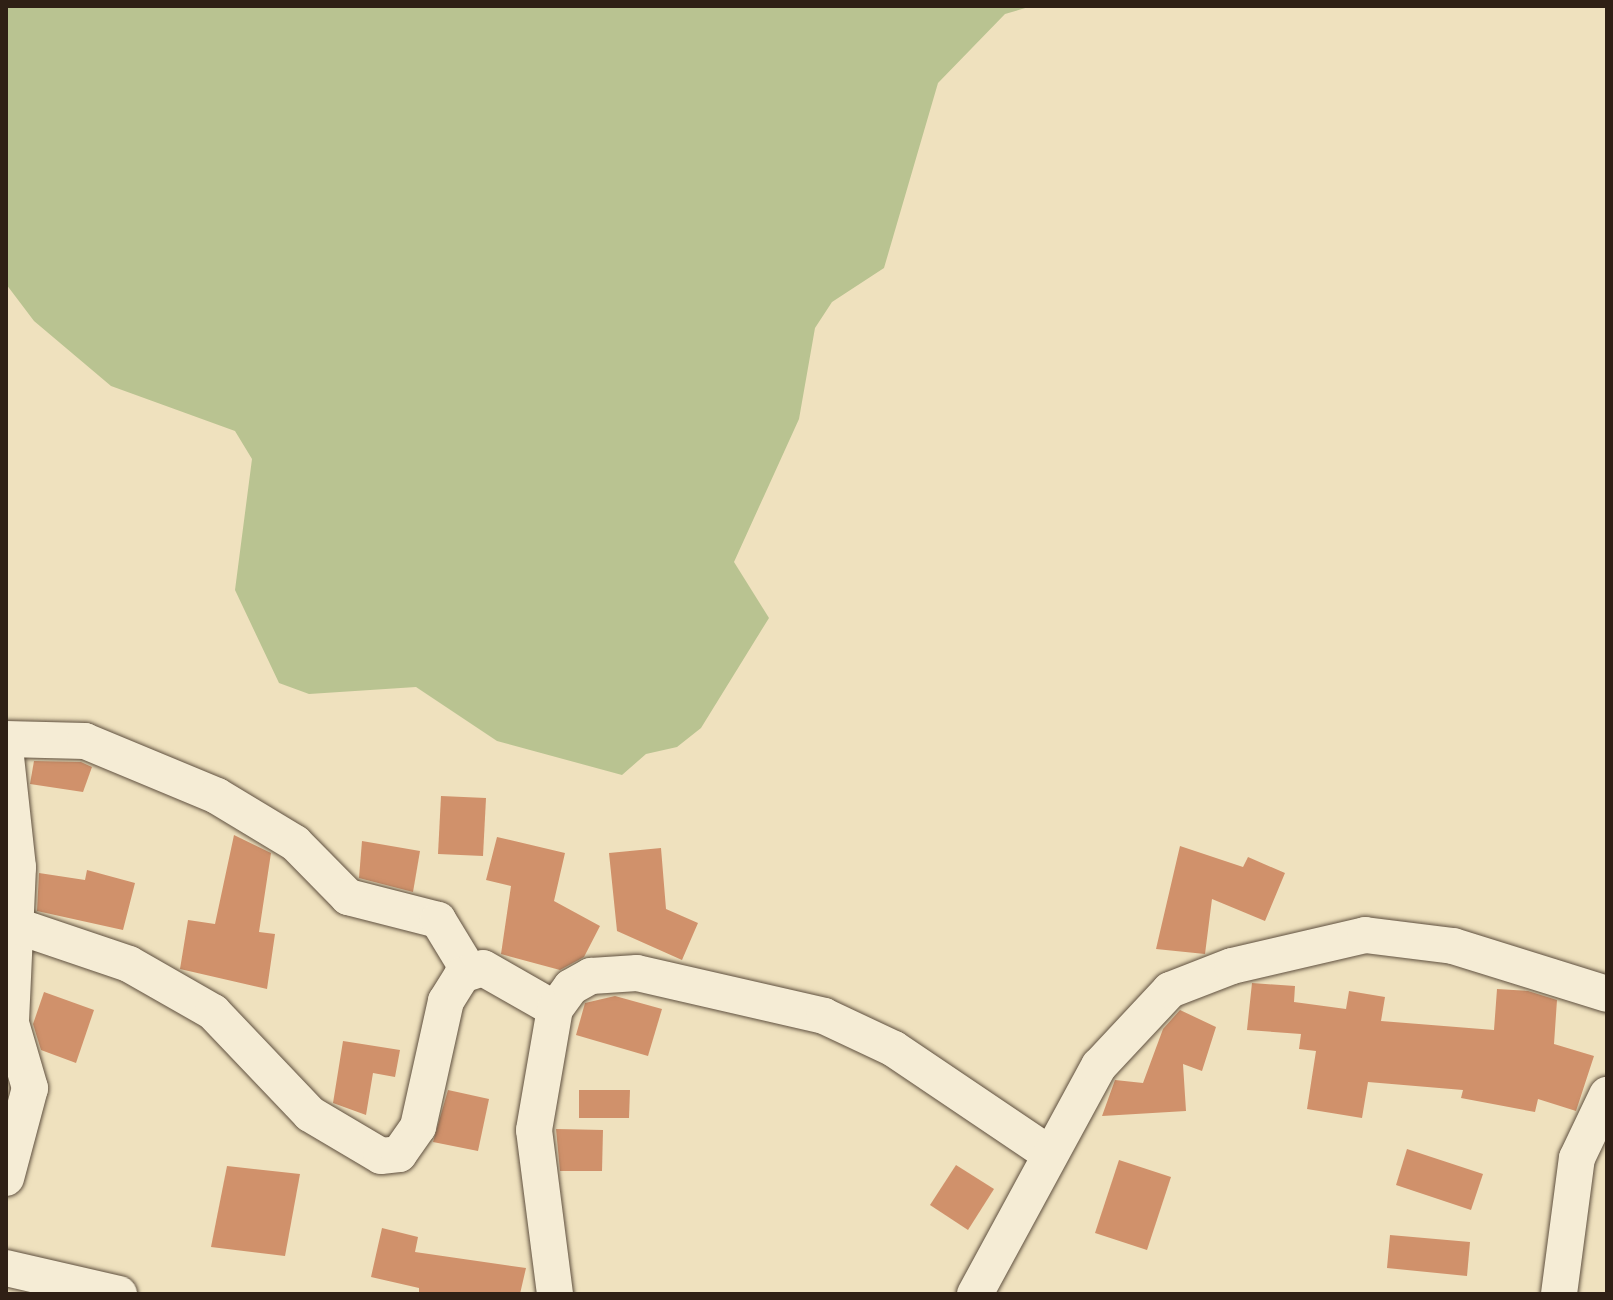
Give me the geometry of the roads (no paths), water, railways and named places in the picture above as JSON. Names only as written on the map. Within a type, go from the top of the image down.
[{"type":"street","points":[[6,739],[85,741],[217,796],[295,843],[348,897],[438,920],[469,971]]},
{"type":"street","points":[[6,757],[17,926],[12,1040],[30,1088],[6,1178]]},
{"type":"street","points":[[17,926],[129,964],[213,1012],[310,1114],[381,1156],[399,1154],[418,1127],[446,1001],[469,971],[488,970],[555,1009]]},
{"type":"street","points":[[975,1294],[1048,1153],[1099,1066],[1142,1013],[1170,990],[1232,966],[1337,939],[1398,935],[1552,972],[1607,994]]},
{"type":"street","points":[[555,1294],[549,1217],[533,1159],[555,1009],[591,976],[637,973],[824,1016],[894,1049],[1048,1153]]},
{"type":"street","points":[[1559,1294],[1577,1158],[1607,1095]]},
{"type":"street","points":[[23,1279],[119,1294]]}]
